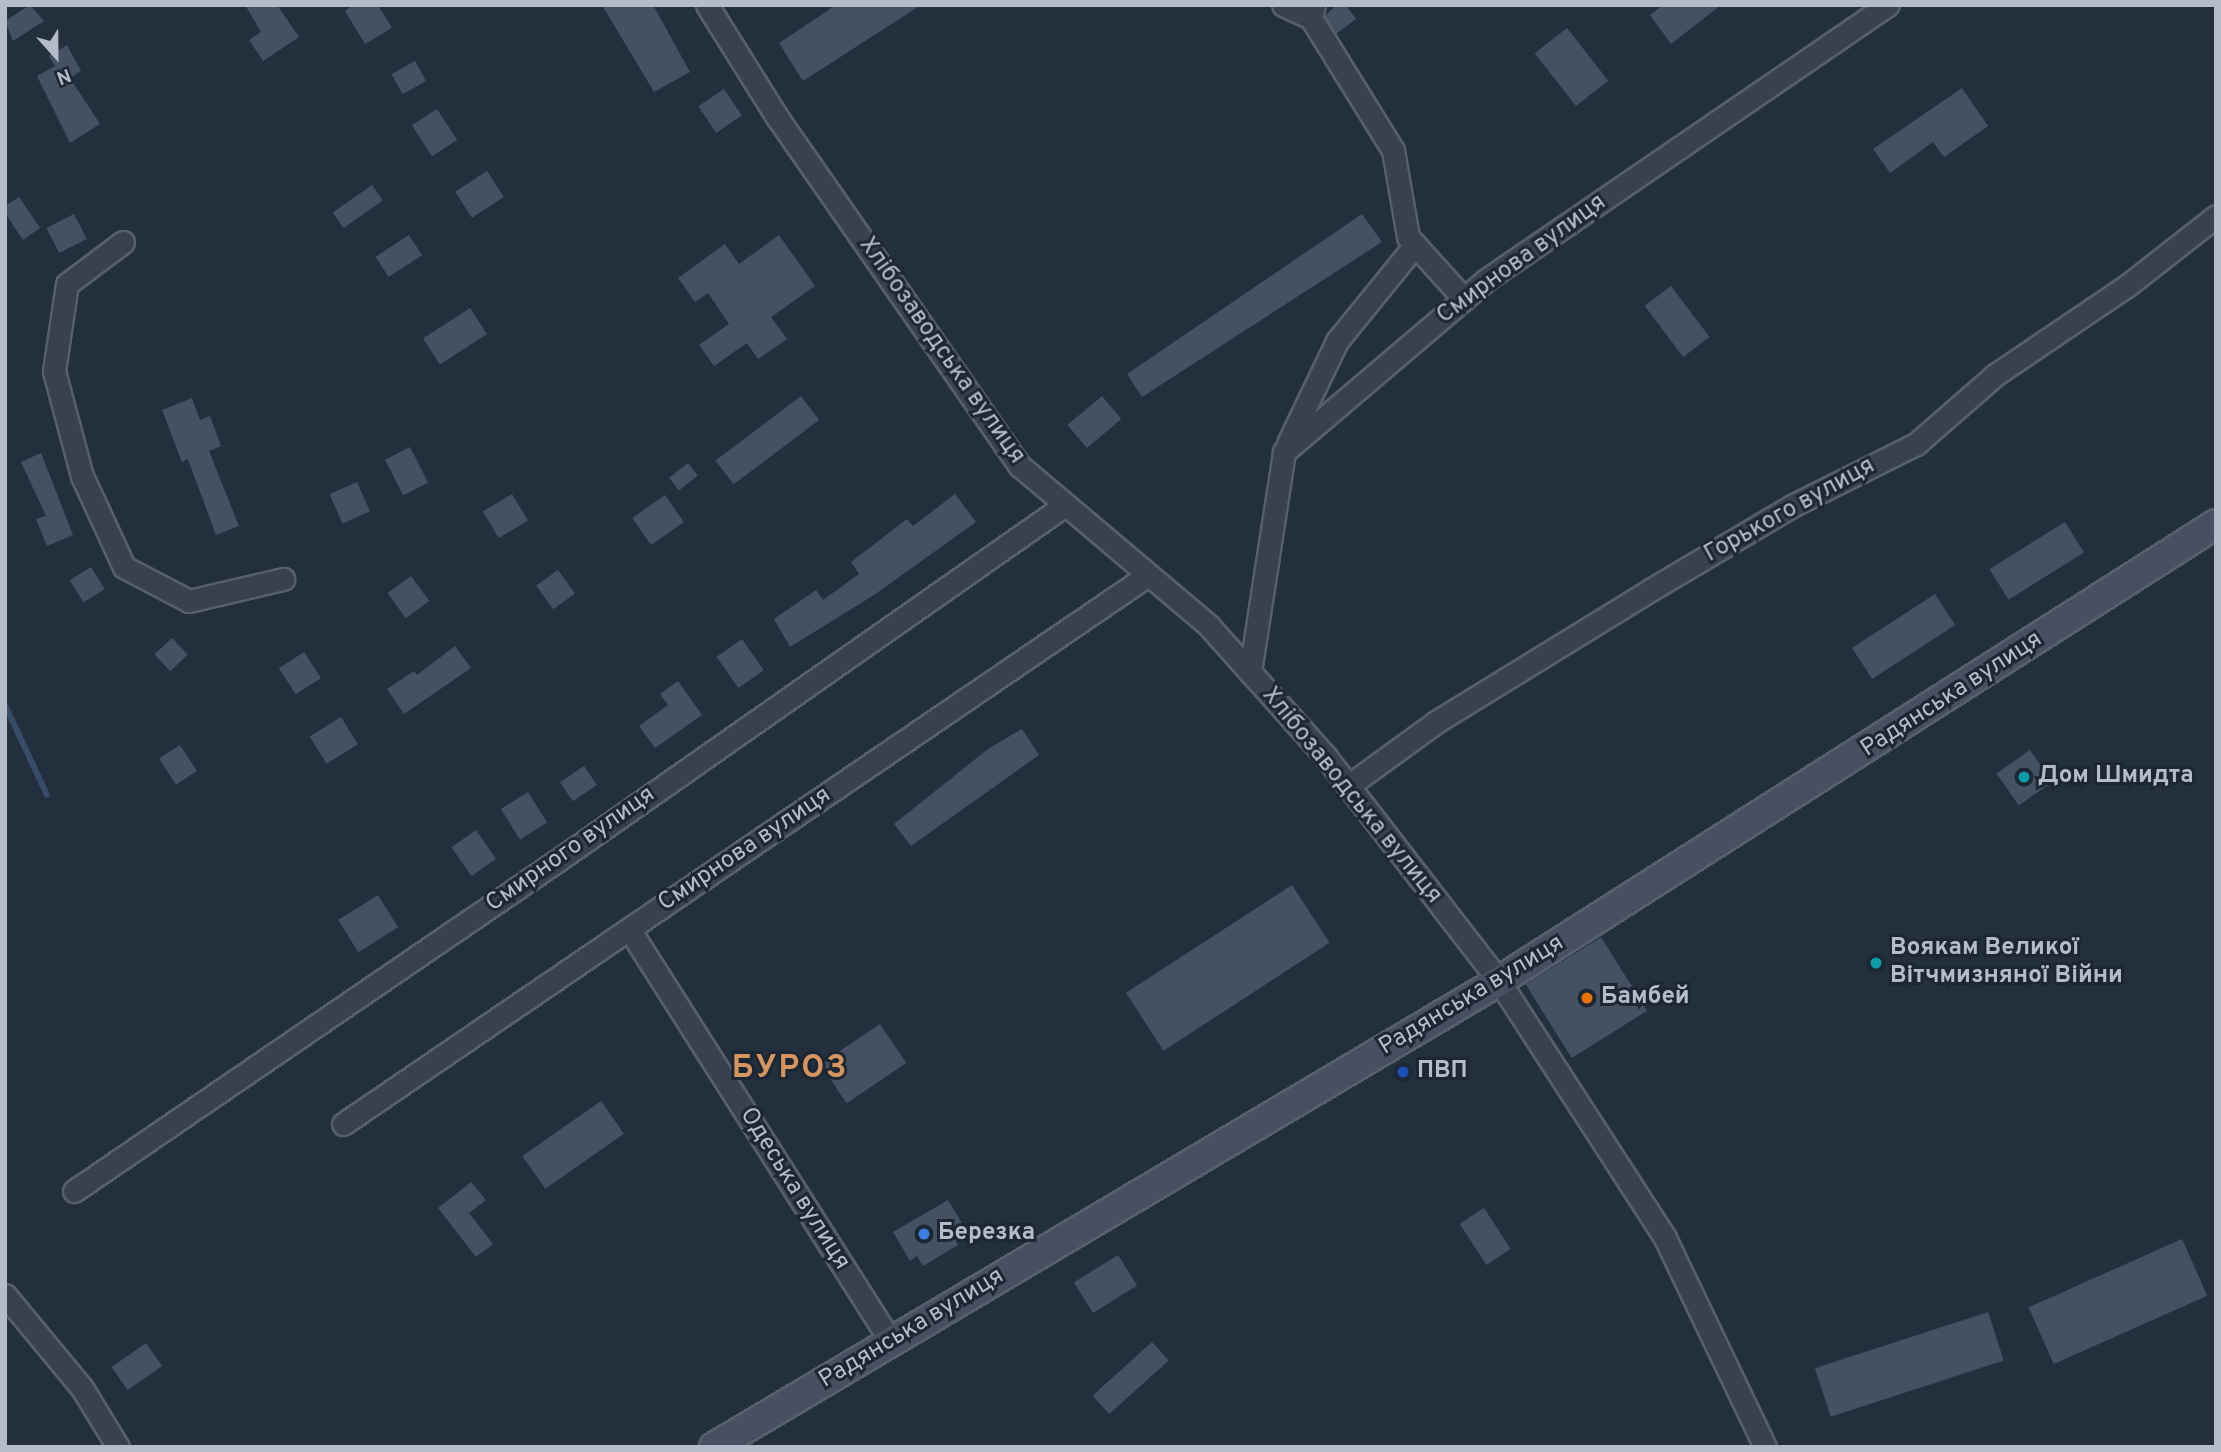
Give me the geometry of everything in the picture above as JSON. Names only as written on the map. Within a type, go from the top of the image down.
[{"type":"street","name":"Хлібозаводська вулиця","points":[[707,5],[777,117],[1020,467],[1209,626],[1348,786],[1499,981],[1665,1238],[1765,1447]]},
{"type":"street","points":[[1283,5],[1313,12],[1392,150],[1408,237],[1464,299]]},
{"type":"street","name":"Смирнова вулиця","points":[[1284,452],[1464,299],[1888,5]]},
{"type":"street","name":"Горького вулиця","points":[[1348,786],[1436,722],[1663,582],[1792,506],[1916,444],[1995,375],[2128,285],[2216,216]]},
{"type":"street","points":[[123,242],[67,284],[54,371],[82,476],[124,567],[189,601],[284,579]]},
{"type":"street","points":[[1250,672],[1284,452],[1338,341],[1415,245]]},
{"type":"street","name":"Смирного вулиця","points":[[74,1191],[576,848],[1065,505]]},
{"type":"street","name":"Радянська вулиця","points":[[714,1447],[1499,981],[2216,524]]},
{"type":"street","name":"Смирнова вулиця","points":[[343,1124],[1148,575]]},
{"type":"street","name":"Одеська вулиця","points":[[629,929],[891,1342]]},
{"type":"street","points":[[5,1295],[82,1388],[118,1447]]},
{"type":"building","points":[[30,5],[44,21],[13,41],[5,21]]},
{"type":"building","points":[[245,5],[277,5],[299,37],[263,61],[249,40],[261,32]]},
{"type":"building","points":[[353,5],[378,5],[392,28],[365,44],[345,11]]},
{"type":"building","points":[[602,5],[653,5],[690,72],[654,92]]},
{"type":"building","points":[[836,5],[921,5],[803,81],[779,43]]},
{"type":"building","points":[[1336,5],[1346,5],[1356,19],[1336,34],[1325,16]]},
{"type":"building","points":[[1663,5],[1721,5],[1671,44],[1650,15]]},
{"type":"building","points":[[1567,28],[1608,81],[1576,106],[1535,53]]},
{"type":"building","points":[[67,45],[81,71],[70,78],[100,124],[70,143],[37,76],[55,66],[49,56]]},
{"type":"building","points":[[415,61],[426,81],[403,94],[391,74]]},
{"type":"building","points":[[1962,88],[1988,126],[1944,157],[1933,142],[1890,173],[1873,149]]},
{"type":"building","points":[[724,89],[742,116],[716,133],[698,106]]},
{"type":"building","points":[[437,109],[457,140],[432,156],[412,125]]},
{"type":"building","points":[[487,171],[504,197],[472,218],[455,192]]},
{"type":"building","points":[[372,185],[383,201],[344,228],[333,213]]},
{"type":"building","points":[[19,197],[40,228],[23,240],[5,213],[5,206]]},
{"type":"building","points":[[74,214],[87,239],[59,253],[46,228]]},
{"type":"building","points":[[1362,214],[1382,242],[1142,397],[1127,374]]},
{"type":"building","points":[[409,235],[422,255],[389,277],[375,257]]},
{"type":"building","points":[[779,235],[815,286],[771,317],[787,339],[758,359],[747,343],[714,366],[699,345],[729,324],[708,293],[695,302],[678,278],[725,244],[739,264]]},
{"type":"building","points":[[1671,286],[1710,337],[1683,357],[1645,306]]},
{"type":"building","points":[[470,308],[487,334],[440,364],[423,338]]},
{"type":"building","points":[[801,396],[819,420],[734,484],[716,460]]},
{"type":"building","points":[[1102,396],[1121,419],[1087,448],[1068,425]]},
{"type":"building","points":[[192,398],[200,420],[210,416],[221,446],[209,451],[239,526],[216,535],[188,459],[182,462],[162,410]]},
{"type":"building","points":[[410,447],[428,483],[403,495],[385,460]]},
{"type":"building","points":[[41,453],[73,535],[47,546],[36,519],[46,516],[21,462]]},
{"type":"building","points":[[688,463],[698,476],[679,490],[669,478]]},
{"type":"building","points":[[357,482],[370,511],[343,523],[330,494]]},
{"type":"building","points":[[512,494],[528,521],[499,538],[483,512]]},
{"type":"building","points":[[955,494],[976,522],[874,595],[790,647],[774,619],[816,590],[823,600],[859,574],[851,562],[907,519],[913,526]]},
{"type":"building","points":[[665,495],[684,522],[651,545],[632,518]]},
{"type":"building","points":[[2065,522],[2084,553],[2009,600],[1990,569]]},
{"type":"building","points":[[91,567],[105,589],[84,602],[70,580]]},
{"type":"building","points":[[558,570],[575,593],[553,609],[536,586]]},
{"type":"building","points":[[411,576],[429,601],[406,618],[388,593]]},
{"type":"building","points":[[1935,594],[1955,625],[1872,679],[1852,648]]},
{"type":"building","points":[[172,638],[188,655],[170,671],[154,654]]},
{"type":"building","points":[[742,639],[764,670],[738,688],[717,657]]},
{"type":"building","points":[[455,646],[471,668],[404,714],[387,689],[414,671],[417,675]]},
{"type":"building","points":[[304,652],[321,678],[296,694],[279,668]]},
{"type":"building","points":[[678,681],[702,715],[655,748],[639,726],[668,705],[660,694]]},
{"type":"building","points":[[341,717],[358,744],[327,764],[310,737]]},
{"type":"building","points":[[1022,729],[1039,755],[911,846],[894,824],[988,749]]},
{"type":"building","points":[[180,745],[197,771],[176,785],[159,759]]},
{"type":"building","name":"Дом Шмидта","points":[[2030,750],[2052,782],[2019,805],[1996,774]]},
{"type":"building","points":[[584,766],[597,785],[573,801],[560,782]]},
{"type":"building","points":[[528,792],[547,823],[520,839],[501,809]]},
{"type":"building","points":[[476,830],[496,859],[472,876],[451,847]]},
{"type":"building","points":[[1292,885],[1330,943],[1164,1051],[1126,993]]},
{"type":"building","points":[[378,895],[398,927],[358,952],[338,920]]},
{"type":"building","name":"Бамбей","points":[[1601,937],[1647,1011],[1572,1058],[1526,984]]},
{"type":"building","points":[[880,1024],[906,1063],[847,1103],[820,1064]]},
{"type":"building","points":[[601,1101],[624,1134],[545,1189],[522,1156]]},
{"type":"building","points":[[471,1182],[486,1200],[469,1213],[493,1244],[476,1257],[438,1208]]},
{"type":"building","name":"Березка","points":[[948,1200],[965,1228],[953,1235],[958,1245],[923,1266],[917,1256],[910,1261],[893,1232]]},
{"type":"building","points":[[1484,1208],[1511,1249],[1486,1265],[1460,1224]]},
{"type":"building","points":[[2182,1239],[2207,1296],[2054,1364],[2029,1307]]},
{"type":"building","points":[[1118,1255],[1137,1286],[1093,1313],[1074,1283]]},
{"type":"building","points":[[1988,1312],[2004,1361],[1831,1417],[1815,1368]]},
{"type":"building","points":[[1152,1342],[1169,1361],[1109,1414],[1093,1396]]},
{"type":"building","points":[[146,1343],[162,1366],[128,1390],[112,1367]]},
{"type":"waterway","points":[[5,705],[47,795]]},
{"type":"place","name":"Дом Шмидта","points":[[2024,777]]},
{"type":"place","name":"Воякам Великої Вітчмизняної Війни","points":[[1876,963]]},
{"type":"place","name":"Бамбей","points":[[1587,998]]},
{"type":"place","name":"ПВП","points":[[1403,1072]]},
{"type":"place","name":"Березка","points":[[924,1234]]},
{"type":"district","name":"БУРОЗ","points":[[790,1069]]}]
